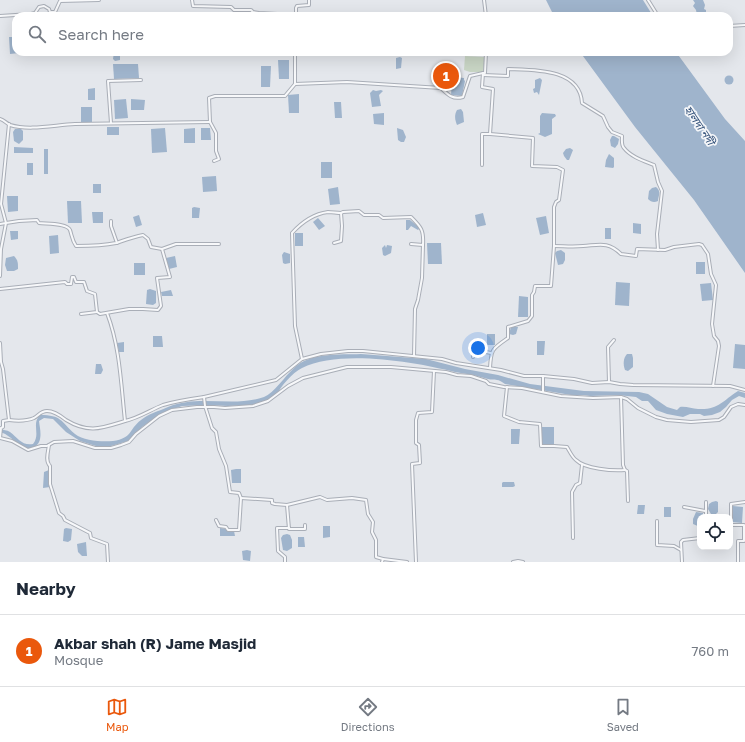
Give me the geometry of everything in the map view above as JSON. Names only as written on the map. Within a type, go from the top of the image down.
[{"type":"street","points":[[55,12],[60,1],[99,0]]},
{"type":"street","points":[[192,0],[193,6],[231,7],[234,10],[251,10],[253,12]]},
{"type":"street","points":[[296,12],[297,6],[308,5],[310,0]]},
{"type":"street","points":[[484,0],[486,12]]},
{"type":"street","points":[[648,0],[656,12]]},
{"type":"street","points":[[36,12],[39,7],[44,6],[50,9],[50,12]]},
{"type":"street","points":[[0,16],[12,15]]},
{"type":"street","points":[[733,26],[745,25]]},
{"type":"street","points":[[214,160],[219,159],[216,151],[216,133],[210,122],[209,98],[215,96],[285,96],[294,84],[295,56]]},
{"type":"street","points":[[486,56],[485,73],[483,74],[482,86],[493,89],[490,134]]},
{"type":"street","points":[[294,84],[348,82],[441,88],[451,97],[458,98],[463,97],[470,76],[483,74],[508,76],[508,69],[553,72],[563,76],[581,92],[582,103],[603,116],[612,132],[622,136],[623,148],[635,157],[654,165],[662,191],[657,234],[658,250]]},
{"type":"street","points":[[111,123],[108,81],[141,80]]},
{"type":"street","points":[[0,119],[9,124],[31,127],[61,124],[210,122]]},
{"type":"street","points":[[0,276],[1,249],[6,223],[1,204],[9,124]]},
{"type":"street","points":[[482,165],[482,134],[490,134],[533,138],[532,166],[557,167],[562,169],[559,200],[556,202],[554,207],[554,246],[551,286],[535,286],[532,295],[532,316],[528,321],[508,327],[508,338],[497,345],[491,353],[490,369]]},
{"type":"street","points":[[302,359],[295,326],[292,233],[300,224],[310,217],[329,212],[341,214],[343,212],[359,211],[364,215],[379,215],[383,218],[411,217],[421,226],[423,245],[422,278],[415,309],[414,356]]},
{"type":"street","points":[[334,242],[341,241],[341,214]]},
{"type":"street","points":[[0,224],[37,220],[39,223],[65,225],[70,229],[72,240],[76,246],[93,247],[116,243],[132,237],[143,235],[148,239],[151,247],[162,249],[176,244],[219,244]]},
{"type":"street","points":[[111,221],[116,243]]},
{"type":"street","points":[[411,244],[423,245]]},
{"type":"street","points":[[554,246],[603,244],[621,254],[636,256],[637,249],[665,250],[674,247],[699,244],[702,245],[708,254],[711,277],[716,285],[712,324],[713,333],[718,343],[714,386]]},
{"type":"street","points":[[80,314],[97,312],[100,314],[129,309],[158,310],[161,306],[157,278],[170,277],[162,249]]},
{"type":"street","points":[[0,289],[65,282],[67,284],[71,284],[72,277],[74,277],[76,282],[84,282],[87,291],[95,294],[97,312]]},
{"type":"street","points":[[107,313],[112,325],[119,362],[125,421]]},
{"type":"street","points":[[610,382],[608,347],[614,340]]},
{"type":"street","points":[[0,343],[1,362],[10,420]]},
{"type":"street","points":[[745,390],[730,386],[637,385],[610,382],[592,383],[574,379],[524,376],[501,370],[456,363],[442,359],[363,351],[348,351],[321,354],[302,359],[276,380],[204,399],[189,398],[163,405],[136,418],[101,428],[91,430],[70,422],[53,412],[47,411],[39,413],[26,420],[3,421],[0,438],[12,441],[28,450],[49,445],[54,442],[69,441],[82,443],[92,448],[111,448],[129,442],[136,434],[159,416],[172,410],[205,406],[226,408],[253,406],[268,401],[288,386],[303,378],[347,367],[391,367],[471,376],[486,381],[489,384],[542,391],[561,396],[592,398],[621,397],[627,399],[638,408],[656,417],[668,420],[691,422],[718,420],[724,417],[731,407],[738,404],[745,406]]},
{"type":"street","points":[[473,357],[473,353],[481,351],[491,353]]},
{"type":"street","points":[[416,562],[412,464],[420,463],[419,444],[416,442],[416,420],[418,413],[432,412],[434,371]]},
{"type":"street","points":[[542,391],[543,376]]},
{"type":"street","points":[[508,387],[504,416],[520,422],[540,424],[540,446],[567,448],[582,465],[616,471],[625,470]]},
{"type":"street","points":[[621,397],[623,465],[627,471],[628,501]]},
{"type":"street","points":[[204,399],[212,428],[216,432],[219,449],[226,466],[230,492],[239,493],[241,498],[239,530],[228,530],[226,527],[219,526],[216,520]]},
{"type":"street","points":[[49,445],[47,456],[48,464],[50,466],[50,484],[59,513],[65,520],[90,533],[91,538],[107,544],[108,562]]},
{"type":"street","points":[[573,538],[572,492],[574,487],[580,483],[582,465]]},
{"type":"street","points":[[241,498],[272,500],[275,504],[287,505],[320,498],[327,500],[352,498],[366,500],[368,514],[373,522],[372,532],[376,540],[376,557],[382,560],[407,562]]},
{"type":"street","points":[[684,507],[706,511],[706,502]]},
{"type":"street","points":[[738,562],[738,541],[744,541],[744,525],[731,525],[731,504],[745,502]]},
{"type":"street","points":[[287,505],[289,528]]},
{"type":"street","points":[[657,521],[657,545],[674,546],[681,550]]},
{"type":"street","points":[[285,562],[285,557],[278,551],[277,528],[305,529],[305,525]]},
{"type":"street","points":[[682,562],[681,542],[683,540],[697,538]]},
{"type":"street","points":[[513,562],[524,562]]},
{"type":"green space","points":[[465,56],[485,57],[483,72],[470,72],[464,70]]},
{"type":"water","points":[[546,0],[643,0],[650,12],[552,12]]},
{"type":"water","points":[[693,0],[703,0],[705,5],[704,9],[706,12],[696,12],[693,6],[695,3]]},
{"type":"water","points":[[9,37],[12,37],[12,54],[10,54]]},
{"type":"water","points":[[113,56],[120,56],[120,60],[115,61],[113,59]]},
{"type":"water","name":"হালদা নদী","points":[[583,56],[679,56],[725,119],[745,141],[745,273],[694,200],[635,127]]},
{"type":"water","points":[[396,58],[402,58],[401,68],[396,69]]},
{"type":"water","points":[[278,60],[289,60],[289,79],[279,79]]},
{"type":"water","points":[[113,64],[138,64],[139,78],[114,79]]},
{"type":"water","points":[[261,66],[271,66],[270,87],[261,87]]},
{"type":"water","points":[[729,75],[734,80],[729,85],[724,80]]},
{"type":"water","points":[[454,77],[464,78],[465,81],[462,96],[451,95],[452,81],[454,81]]},
{"type":"water","points":[[540,78],[542,80],[539,95],[537,92],[534,93],[533,89],[535,88],[535,80]]},
{"type":"water","points":[[95,88],[95,100],[88,100],[88,89]]},
{"type":"water","points":[[373,90],[383,91],[379,95],[381,106],[372,107],[370,93]]},
{"type":"water","points":[[299,94],[299,113],[289,113],[288,95]]},
{"type":"water","points":[[126,99],[128,118],[115,119],[114,100]]},
{"type":"water","points":[[131,99],[145,100],[144,110],[131,110]]},
{"type":"water","points":[[334,102],[341,102],[342,118],[335,118]]},
{"type":"water","points":[[81,107],[92,107],[92,122],[81,122]]},
{"type":"water","points":[[461,109],[463,112],[464,122],[457,125],[455,114],[457,110]]},
{"type":"water","points":[[384,113],[384,125],[374,124],[373,114]]},
{"type":"water","points":[[542,113],[555,114],[556,116],[552,119],[552,134],[545,137],[538,134],[540,133],[540,116]]},
{"type":"water","points":[[107,127],[119,127],[119,135],[107,135]]},
{"type":"water","points":[[165,128],[167,152],[152,153],[151,129]]},
{"type":"water","points":[[195,128],[195,143],[184,143],[184,129]]},
{"type":"water","points":[[201,128],[210,128],[211,140],[201,140]]},
{"type":"water","points":[[397,128],[403,130],[406,137],[404,142],[398,140]]},
{"type":"water","points":[[15,129],[21,129],[23,131],[23,140],[19,144],[14,141],[13,132]]},
{"type":"water","points":[[612,136],[619,139],[615,148],[611,146],[610,140]]},
{"type":"water","points":[[14,147],[33,148],[33,153],[14,153]]},
{"type":"water","points":[[570,148],[573,150],[569,160],[567,160],[563,153],[566,149]]},
{"type":"water","points":[[44,149],[48,149],[48,174],[44,174]]},
{"type":"water","points":[[609,154],[614,158],[613,168],[605,167]]},
{"type":"water","points":[[321,162],[332,162],[332,178],[321,178]]},
{"type":"water","points":[[27,163],[33,163],[33,175],[27,175]]},
{"type":"water","points":[[216,176],[217,191],[203,192],[202,177]]},
{"type":"water","points":[[93,184],[101,184],[101,193],[93,193]]},
{"type":"water","points":[[338,187],[340,204],[330,205],[328,189]]},
{"type":"water","points":[[656,187],[659,192],[658,201],[653,202],[648,199],[649,191]]},
{"type":"water","points":[[7,196],[18,196],[18,211],[8,212]]},
{"type":"water","points":[[67,201],[81,201],[82,223],[68,223]]},
{"type":"water","points":[[192,208],[200,208],[199,218],[192,218]]},
{"type":"water","points":[[92,212],[103,212],[103,223],[93,223]]},
{"type":"water","points":[[483,213],[486,225],[477,227],[475,215]]},
{"type":"water","points":[[139,215],[142,225],[136,227],[133,217]]},
{"type":"water","points":[[546,216],[549,233],[540,235],[536,218]]},
{"type":"water","points":[[318,218],[325,226],[319,230],[313,222]]},
{"type":"water","points":[[406,220],[410,220],[420,228],[418,230],[411,226],[408,230],[406,230]]},
{"type":"water","points":[[633,223],[641,224],[641,234],[633,233]]},
{"type":"water","points":[[605,228],[611,228],[611,239],[605,239]]},
{"type":"water","points":[[10,231],[18,231],[18,239],[11,240]]},
{"type":"water","points":[[295,233],[303,233],[303,246],[295,246]]},
{"type":"water","points":[[58,235],[59,253],[50,254],[49,236]]},
{"type":"water","points":[[427,243],[441,243],[442,264],[428,264]]},
{"type":"water","points":[[385,245],[386,248],[387,245],[392,246],[391,253],[385,256],[383,255],[382,248]]},
{"type":"water","points":[[561,250],[565,253],[565,260],[563,264],[558,265],[555,253]]},
{"type":"water","points":[[284,252],[290,254],[290,263],[283,263],[282,255]]},
{"type":"water","points":[[14,256],[18,262],[18,269],[14,271],[7,271],[5,265],[6,258]]},
{"type":"water","points":[[175,256],[177,267],[169,269],[166,258]]},
{"type":"water","points":[[696,262],[705,262],[705,274],[696,274]]},
{"type":"water","points":[[134,263],[145,263],[145,275],[134,275]]},
{"type":"water","points":[[616,282],[630,283],[629,306],[615,305]]},
{"type":"water","points":[[711,283],[713,300],[702,301],[700,284]]},
{"type":"water","points":[[150,289],[156,291],[156,303],[153,305],[146,304],[147,290]]},
{"type":"water","points":[[171,290],[173,296],[162,296],[161,292]]},
{"type":"water","points":[[519,296],[528,297],[528,317],[518,317]]},
{"type":"water","points":[[511,327],[518,327],[516,334],[509,334]]},
{"type":"water","points":[[487,334],[495,334],[495,345],[487,345]]},
{"type":"water","points":[[153,336],[162,336],[163,347],[153,347]]},
{"type":"water","points":[[537,341],[545,341],[544,355],[537,355]]},
{"type":"water","points":[[124,342],[124,352],[119,352],[117,343]]},
{"type":"water","points":[[735,344],[745,345],[745,369],[733,368]]},
{"type":"water","points":[[361,354],[426,359],[465,369],[498,375],[530,384],[584,391],[639,392],[648,394],[667,407],[677,410],[680,407],[698,409],[711,408],[720,404],[738,391],[745,393],[745,398],[739,396],[732,400],[720,412],[712,415],[704,416],[700,414],[690,414],[683,417],[656,410],[648,401],[642,401],[636,397],[618,395],[571,395],[505,384],[498,380],[420,364],[357,358],[318,362],[302,368],[287,380],[276,396],[262,402],[251,405],[182,406],[162,413],[142,427],[128,441],[111,446],[96,446],[80,441],[66,432],[53,419],[44,418],[39,421],[40,441],[36,446],[31,448],[22,446],[9,436],[0,432],[0,429],[8,431],[23,443],[33,444],[36,437],[37,418],[40,415],[47,415],[57,418],[75,434],[83,438],[104,441],[119,440],[127,436],[144,418],[168,407],[180,403],[204,401],[228,402],[252,400],[264,397],[276,388],[294,368],[309,359],[326,355]]},
{"type":"water","points":[[627,354],[632,354],[633,358],[633,367],[628,371],[625,370],[624,364]]},
{"type":"water","points":[[96,364],[101,364],[103,370],[101,374],[95,374]]},
{"type":"water","points":[[542,427],[554,427],[554,445],[542,445]]},
{"type":"water","points":[[511,429],[520,429],[519,444],[511,444]]},
{"type":"water","points":[[241,469],[241,483],[232,483],[231,470]]},
{"type":"water","points":[[49,470],[50,487],[43,488],[44,472]]},
{"type":"water","points":[[503,482],[514,482],[515,486],[502,487]]},
{"type":"water","points":[[712,502],[718,502],[718,512],[716,514],[711,514],[708,509],[709,504]]},
{"type":"water","points":[[638,505],[645,505],[644,514],[637,514]]},
{"type":"water","points":[[733,506],[743,507],[742,523],[733,522]]},
{"type":"water","points":[[664,507],[671,507],[671,517],[664,517]]},
{"type":"water","points":[[696,512],[703,513],[697,514],[697,526],[693,524],[693,519]]},
{"type":"water","points":[[323,526],[330,526],[330,537],[323,538]]},
{"type":"water","points":[[220,528],[234,531],[235,536],[220,536]]},
{"type":"water","points":[[64,529],[72,529],[71,540],[68,542],[63,541]]},
{"type":"water","points":[[283,535],[290,535],[292,540],[292,548],[287,551],[283,550],[281,538]]},
{"type":"water","points":[[298,537],[304,537],[305,547],[298,547]]},
{"type":"water","points":[[86,542],[87,556],[82,556],[78,552],[77,544]]},
{"type":"water","points":[[242,551],[251,551],[250,561],[243,560]]},
{"type":"place","name":"Akbar shah (R) Jame Masjid","points":[[446,76]]}]
